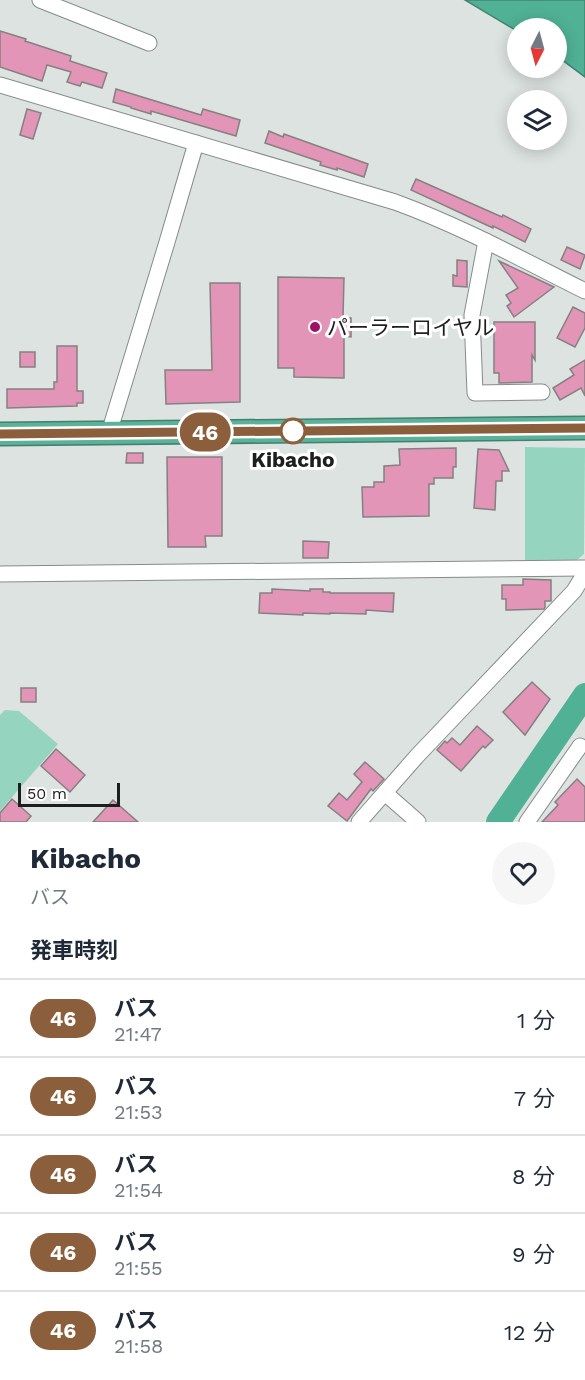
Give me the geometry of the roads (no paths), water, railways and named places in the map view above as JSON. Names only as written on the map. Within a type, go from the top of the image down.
[{"type":"highway","points":[[0,434],[585,428]]},
{"type":"street","points":[[40,0],[149,43]]},
{"type":"street","points":[[0,85],[395,202],[423,212],[486,241],[585,291]]},
{"type":"street","points":[[109,433],[196,143]]},
{"type":"street","points":[[486,241],[472,315],[475,393],[542,392]]},
{"type":"street","points":[[0,574],[585,568]]},
{"type":"street","points":[[359,822],[417,756],[574,591],[585,573]]},
{"type":"street","points":[[527,822],[580,746]]},
{"type":"street","points":[[385,793],[417,822]]},
{"type":"waterway","points":[[498,822],[585,695]]},
{"type":"place","name":"パーラーロイヤル","points":[[315,327]]},
{"type":"place","name":"Kibacho","points":[[293,431]]}]
